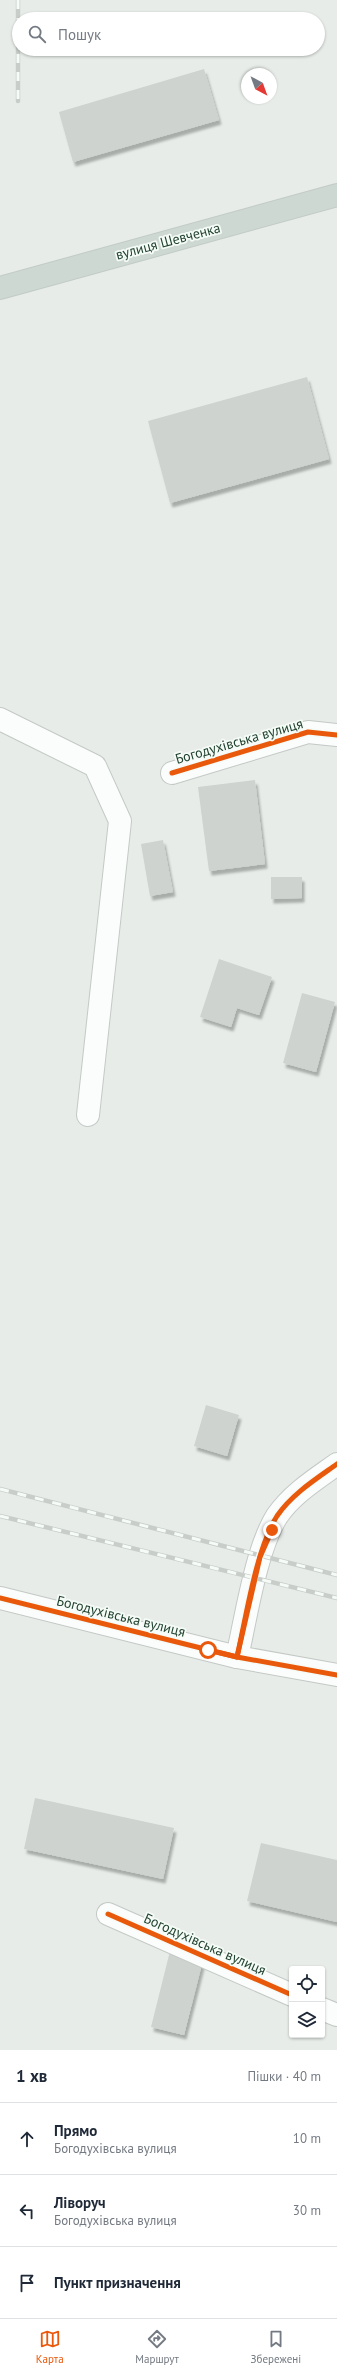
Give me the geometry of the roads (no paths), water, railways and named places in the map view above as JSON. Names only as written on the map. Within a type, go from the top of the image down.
[{"type":"main road","name":"вулиця Шевченка","points":[[0,288],[337,195]]},
{"type":"street","points":[[0,719],[95,766],[120,821],[88,1115]]},
{"type":"street","name":"Богодухівська вулиця","points":[[172,773],[308,732],[337,735]]},
{"type":"street","points":[[237,1657],[260,1557],[277,1516],[303,1488],[337,1464]]},
{"type":"street","name":"Богодухівська вулиця","points":[[0,1598],[237,1657],[337,1676]]},
{"type":"street","name":"Богодухівська вулиця","points":[[108,1914],[289,1994]]},
{"type":"street","points":[[325,2010],[337,2015]]},
{"type":"railway","points":[[18,0],[18,12]]},
{"type":"railway","points":[[18,56],[18,101]]},
{"type":"railway","points":[[0,1489],[337,1575]]},
{"type":"railway","points":[[0,1516],[337,1598]]}]
